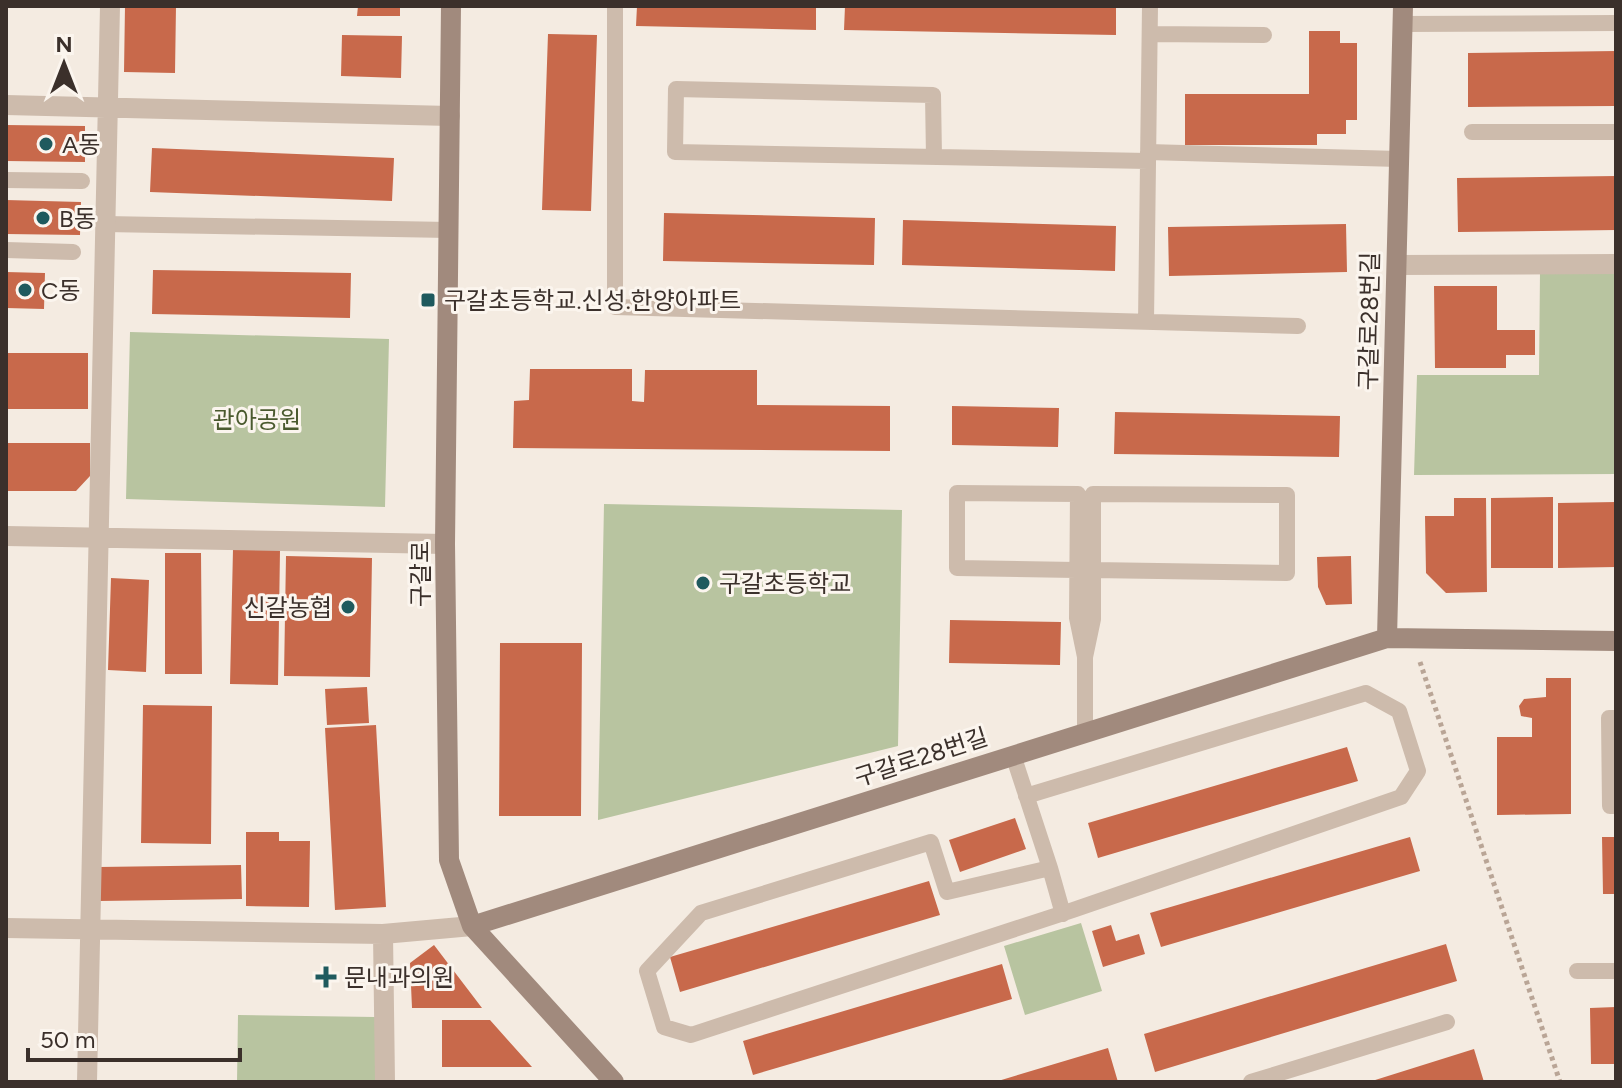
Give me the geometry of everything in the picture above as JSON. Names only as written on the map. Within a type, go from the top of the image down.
[{"type":"street","points":[[87,1082],[110,6]]},
{"type":"street","name":"구갈로","points":[[451,6],[445,544],[449,860],[472,926],[614,1082]]},
{"type":"street","name":"구갈로28번길","points":[[1387,638],[1403,15]]},
{"type":"street","points":[[6,105],[450,116]]},
{"type":"street","points":[[1397,265],[1616,264]]},
{"type":"street","points":[[6,536],[445,544]]},
{"type":"street","name":"구갈로28번길","points":[[472,926],[1387,638],[1616,641]]},
{"type":"street","points":[[6,928],[383,934],[472,926]]},
{"type":"street","points":[[383,934],[385,1082]]},
{"type":"lane","points":[[615,6],[615,307],[1298,326]]},
{"type":"lane","points":[[1146,322],[1150,6]]},
{"type":"lane","points":[[1403,15],[1616,23]]},
{"type":"lane","points":[[1150,34],[1264,35]]},
{"type":"lane","points":[[934,157],[933,95],[676,89],[675,152],[934,157],[1399,159]]},
{"type":"lane","points":[[1472,132],[1616,132]]},
{"type":"lane","points":[[6,180],[82,181]]},
{"type":"lane","points":[[105,224],[449,230]]},
{"type":"lane","points":[[6,250],[73,252]]},
{"type":"lane","points":[[1085,570],[1093,494],[1287,495],[1287,573],[1085,570],[957,568],[957,493],[1078,494],[1085,570],[1093,619],[1085,657],[1085,733]]},
{"type":"lane","points":[[1026,796],[1366,693],[1399,711],[1418,771],[1401,797],[1063,914],[691,1035],[664,1027],[647,971],[701,913],[931,842],[947,892],[1050,868]]},
{"type":"lane","points":[[1616,718],[1609,718],[1610,806],[1616,806]]},
{"type":"lane","points":[[1013,755],[1063,914]]},
{"type":"lane","points":[[1577,971],[1616,971]]},
{"type":"lane","points":[[1251,1082],[1447,1022]]},
{"type":"path","points":[[1420,662],[1560,1082]]},
{"type":"green space","points":[[1616,271],[1616,474],[1414,475],[1417,375],[1539,375],[1540,272]]},
{"type":"green space","name":"관아공원","points":[[130,332],[389,339],[385,507],[126,499]]},
{"type":"green space","points":[[604,504],[902,510],[898,746],[598,820]]},
{"type":"green space","points":[[1081,923],[1102,991],[1025,1015],[1004,946]]},
{"type":"green space","points":[[238,1015],[375,1017],[376,1082],[237,1082]]},
{"type":"building","points":[[125,6],[176,6],[175,73],[124,72]]},
{"type":"building","points":[[358,6],[400,6],[400,16],[357,16]]},
{"type":"building","points":[[637,6],[816,6],[816,30],[636,26]]},
{"type":"building","points":[[845,6],[1116,6],[1116,35],[844,30]]},
{"type":"building","points":[[1309,31],[1340,31],[1340,43],[1357,43],[1357,120],[1346,120],[1346,134],[1317,134],[1317,145],[1185,145],[1185,94],[1309,94]]},
{"type":"building","points":[[548,34],[597,35],[591,211],[542,210]]},
{"type":"building","points":[[342,35],[402,36],[401,78],[341,76]]},
{"type":"building","points":[[1616,51],[1616,106],[1468,107],[1468,53]]},
{"type":"building","name":"A동","points":[[6,125],[85,126],[85,162],[6,161]]},
{"type":"building","points":[[152,148],[394,158],[392,201],[150,192]]},
{"type":"building","points":[[1616,176],[1616,230],[1458,232],[1457,178]]},
{"type":"building","name":"B동","points":[[6,200],[81,202],[80,235],[6,234]]},
{"type":"building","points":[[664,213],[875,218],[874,265],[663,261]]},
{"type":"building","points":[[903,220],[1116,226],[1115,271],[902,265]]},
{"type":"building","points":[[1346,224],[1347,272],[1169,276],[1168,227]]},
{"type":"building","points":[[153,270],[351,273],[350,318],[152,314]]},
{"type":"building","name":"C동","points":[[6,272],[45,273],[44,309],[6,308]]},
{"type":"building","points":[[1434,286],[1497,286],[1497,330],[1535,330],[1535,355],[1506,355],[1506,368],[1435,368]]},
{"type":"building","points":[[6,353],[88,353],[88,409],[6,409]]},
{"type":"building","points":[[530,369],[632,369],[632,401],[644,402],[645,370],[757,370],[757,405],[890,406],[890,451],[513,448],[514,401],[529,400]]},
{"type":"building","points":[[952,406],[1059,408],[1058,447],[952,445]]},
{"type":"building","points":[[1115,412],[1340,416],[1339,457],[1114,454]]},
{"type":"building","points":[[6,443],[90,443],[90,476],[76,491],[6,491]]},
{"type":"building","points":[[1553,497],[1553,568],[1491,568],[1491,498]]},
{"type":"building","points":[[1454,498],[1486,498],[1487,592],[1446,593],[1426,573],[1425,516],[1454,516]]},
{"type":"building","points":[[1616,502],[1616,567],[1558,568],[1558,503]]},
{"type":"building","points":[[233,549],[280,550],[278,685],[230,684]]},
{"type":"building","points":[[165,553],[201,553],[202,674],[165,674]]},
{"type":"building","points":[[286,556],[372,558],[370,677],[284,676]]},
{"type":"building","points":[[1351,556],[1352,604],[1326,605],[1318,587],[1317,557]]},
{"type":"building","points":[[111,578],[149,580],[146,672],[108,670]]},
{"type":"building","points":[[950,620],[1061,622],[1060,665],[949,663]]},
{"type":"building","points":[[500,643],[582,643],[581,816],[499,816]]},
{"type":"building","points":[[1546,678],[1571,678],[1571,814],[1497,815],[1497,737],[1532,737],[1532,718],[1521,716],[1519,706],[1524,699],[1546,697]]},
{"type":"building","points":[[367,687],[369,723],[327,725],[325,689]]},
{"type":"building","points":[[143,705],[212,706],[211,844],[141,843]]},
{"type":"building","points":[[376,725],[386,907],[335,910],[325,728]]},
{"type":"building","points":[[1347,747],[1358,781],[1098,858],[1088,823]]},
{"type":"building","points":[[1015,818],[1026,849],[960,872],[949,840]]},
{"type":"building","points":[[246,832],[279,832],[279,841],[310,841],[309,907],[246,906]]},
{"type":"building","points":[[1410,837],[1420,871],[1161,947],[1150,913]]},
{"type":"building","points":[[1602,837],[1616,837],[1616,894],[1603,894]]},
{"type":"building","points":[[241,865],[242,899],[99,901],[99,867]]},
{"type":"building","points":[[929,881],[940,915],[680,992],[670,957]]},
{"type":"building","points":[[1111,925],[1116,941],[1139,934],[1145,954],[1103,967],[1092,931]]},
{"type":"building","points":[[1446,944],[1457,981],[1155,1072],[1144,1034]]},
{"type":"building","points":[[434,945],[482,1008],[412,1008],[410,963]]},
{"type":"building","points":[[1002,964],[1012,999],[753,1075],[743,1041]]},
{"type":"building","points":[[1616,1007],[1616,1064],[1591,1064],[1590,1008]]},
{"type":"building","points":[[442,1020],[490,1020],[532,1067],[442,1067]]},
{"type":"building","points":[[1108,1048],[1118,1082],[998,1082],[998,1081]]},
{"type":"building","points":[[1474,1049],[1484,1082],[1372,1082],[1372,1081]]},
{"type":"place","name":"A동","points":[[46,144]]},
{"type":"place","name":"B동","points":[[43,218]]},
{"type":"place","name":"C동","points":[[25,290]]},
{"type":"place","name":"구갈초등학교.신성.한양아파트","points":[[428,300]]},
{"type":"place","name":"구갈초등학교","points":[[703,583]]},
{"type":"place","name":"신갈농협","points":[[348,607]]},
{"type":"place","name":"문내과의원","points":[[326,977]]}]
